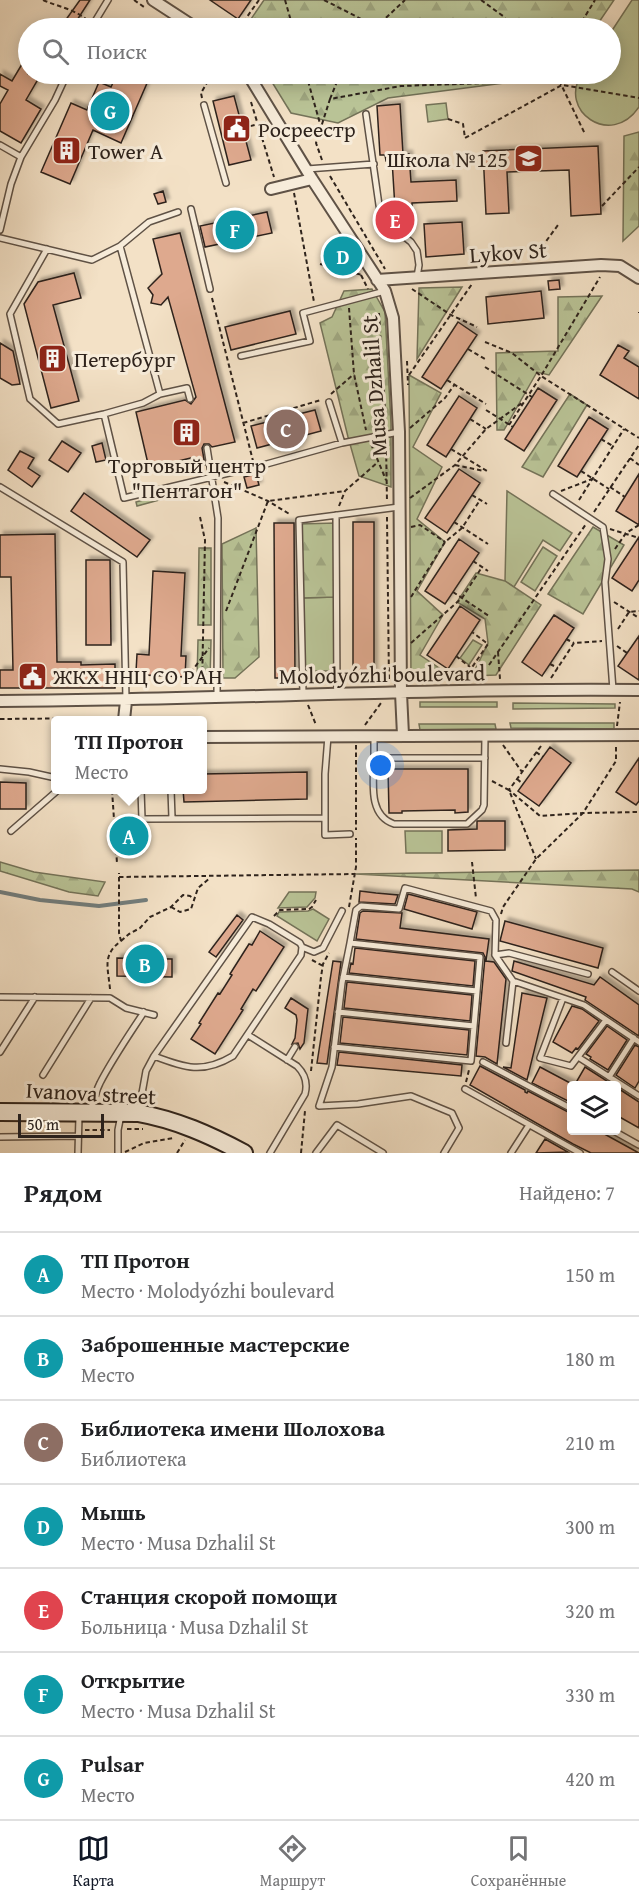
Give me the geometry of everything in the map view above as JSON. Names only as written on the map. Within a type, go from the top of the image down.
[{"type":"street","points":[[153,0],[181,18]]},
{"type":"street","name":"Musa Dzhalil St","points":[[254,84],[312,179],[385,291],[393,318],[399,432],[403,735]]},
{"type":"street","points":[[274,188],[312,179]]},
{"type":"street","name":"Lykov St","points":[[377,280],[600,265],[620,266],[639,278]]},
{"type":"street","name":"Molodyózhi boulevard","points":[[0,701],[126,701],[303,694],[639,690]]},
{"type":"street","points":[[124,716],[126,701]]},
{"type":"street","points":[[207,737],[639,735]]},
{"type":"street","name":"Ivanova street","points":[[0,1112],[130,1113],[156,1116],[185,1125],[244,1153]]},
{"type":"lane","points":[[97,18],[108,0]]},
{"type":"lane","points":[[0,230],[11,184],[21,157],[56,100],[63,84]]},
{"type":"lane","points":[[204,105],[226,183]]},
{"type":"lane","points":[[366,114],[382,219],[411,242],[417,251],[419,265],[417,277]]},
{"type":"lane","points":[[0,145],[21,157]]},
{"type":"lane","points":[[306,169],[374,164]]},
{"type":"lane","points":[[190,209],[210,289]]},
{"type":"lane","points":[[0,238],[92,260],[120,246],[149,222],[178,212]]},
{"type":"lane","points":[[120,246],[160,394]]},
{"type":"lane","points":[[47,249],[10,314],[30,399],[58,424],[104,414],[143,403],[160,394],[187,388],[190,399]]},
{"type":"lane","points":[[241,356],[310,341],[303,313],[385,291]]},
{"type":"lane","points":[[329,402],[342,443]]},
{"type":"lane","points":[[104,414],[124,498],[213,478],[342,443],[399,432]]},
{"type":"lane","points":[[207,448],[218,518],[217,697]]},
{"type":"lane","points":[[0,486],[123,562],[126,701]]},
{"type":"lane","points":[[553,494],[603,527],[608,559],[605,582],[610,641],[618,690]]},
{"type":"lane","points":[[303,694],[299,520],[399,507]]},
{"type":"lane","points":[[336,515],[337,694]]},
{"type":"lane","points":[[374,735],[374,803],[386,821],[394,824],[455,827],[477,818],[484,805],[485,735]]},
{"type":"lane","points":[[328,736],[325,774],[325,835],[350,834]]},
{"type":"lane","points":[[374,758],[485,758]]},
{"type":"lane","points":[[0,770],[29,772],[51,777]]},
{"type":"lane","points":[[11,831],[52,794]]},
{"type":"lane","points":[[141,794],[142,819],[325,818]]},
{"type":"lane","points":[[171,794],[172,818]]},
{"type":"lane","points":[[444,1153],[459,1128],[452,1113],[411,1096],[358,1104],[319,1106],[332,1067],[343,977],[356,910],[360,906],[399,909],[405,888],[491,911],[496,920],[495,956],[513,981],[584,1005],[636,1040],[609,1077]]},
{"type":"lane","points":[[120,1153],[118,1130],[130,1113],[154,1056],[252,917],[269,924],[300,943],[302,947],[314,952],[323,948],[345,910]]},
{"type":"lane","points":[[334,1047],[471,1061],[480,957],[350,943]]},
{"type":"lane","points":[[154,1056],[174,1064],[208,1068],[233,1056],[302,954],[302,947]]},
{"type":"lane","points":[[495,956],[508,953],[588,974]]},
{"type":"lane","points":[[612,972],[639,992]]},
{"type":"lane","points":[[343,977],[477,991]]},
{"type":"lane","points":[[506,1043],[513,981]]},
{"type":"lane","points":[[0,997],[110,998],[126,1008],[154,1015]]},
{"type":"lane","points":[[0,1052],[35,997]]},
{"type":"lane","points":[[43,1075],[91,998]]},
{"type":"lane","points":[[563,998],[540,1058],[571,1066],[606,1020]]},
{"type":"lane","points":[[78,1153],[77,1136],[84,1112],[96,1100],[97,1089],[107,1070],[144,1012]]},
{"type":"lane","points":[[338,1012],[474,1026]]},
{"type":"lane","points":[[249,1035],[302,1071],[307,1088],[270,1153]]},
{"type":"lane","points":[[287,1060],[295,1047]]},
{"type":"lane","points":[[578,1057],[639,1096]]},
{"type":"lane","points":[[483,1062],[567,1106]]},
{"type":"lane","points":[[465,1089],[580,1153]]},
{"type":"lane","points":[[316,1153],[337,1125],[383,1153]]},
{"type":"lane","points":[[511,1153],[529,1125]]},
{"type":"lane","points":[[620,1135],[639,1145]]},
{"type":"lane","points":[[0,1137],[77,1136]]},
{"type":"path","points":[[43,0],[72,10],[81,18]]},
{"type":"path","points":[[246,18],[260,0]]},
{"type":"path","points":[[285,0],[290,18]]},
{"type":"path","points":[[324,0],[357,18]]},
{"type":"path","points":[[386,18],[405,0]]},
{"type":"path","points":[[481,0],[505,18]]},
{"type":"path","points":[[584,18],[595,0]]},
{"type":"path","points":[[204,105],[201,93],[206,84]]},
{"type":"path","points":[[309,84],[321,127]]},
{"type":"path","points":[[316,143],[336,84]]},
{"type":"path","points":[[330,99],[401,86],[444,84]]},
{"type":"path","points":[[562,85],[585,134]]},
{"type":"path","points":[[448,120],[463,124],[465,138],[562,85],[639,98]]},
{"type":"path","points":[[255,103],[249,93],[274,188]]},
{"type":"path","points":[[243,128],[267,122]]},
{"type":"path","points":[[602,206],[639,167]]},
{"type":"path","points":[[292,184],[315,303]]},
{"type":"path","points":[[530,263],[558,225]]},
{"type":"path","points":[[320,264],[361,276]]},
{"type":"path","points":[[345,910],[356,867],[356,735],[389,693],[386,435],[379,311],[355,266]]},
{"type":"path","points":[[399,507],[455,465],[486,429],[531,396],[601,274]]},
{"type":"path","points":[[409,375],[474,283]]},
{"type":"path","points":[[409,288],[451,315],[477,327]]},
{"type":"path","points":[[210,289],[254,466]]},
{"type":"path","points":[[349,299],[354,375],[368,438],[387,482]]},
{"type":"path","points":[[485,342],[512,353],[541,376],[639,438]]},
{"type":"path","points":[[468,349],[485,359]]},
{"type":"path","points":[[485,368],[531,396]]},
{"type":"path","points":[[243,423],[326,398],[354,375]]},
{"type":"path","points":[[447,380],[486,404]]},
{"type":"path","points":[[399,432],[406,431],[445,398],[454,384]]},
{"type":"path","points":[[486,410],[511,426],[525,402]]},
{"type":"path","points":[[470,419],[486,429]]},
{"type":"path","points":[[574,507],[624,429]]},
{"type":"path","points":[[602,439],[613,446]]},
{"type":"path","points":[[489,665],[639,445]]},
{"type":"path","points":[[452,449],[487,471],[455,465]]},
{"type":"path","points":[[630,458],[639,465]]},
{"type":"path","points":[[336,515],[345,490],[378,462]]},
{"type":"path","points":[[581,471],[625,497]]},
{"type":"path","points":[[213,478],[268,501],[299,520]]},
{"type":"path","points":[[553,494],[592,478]]},
{"type":"path","points":[[268,501],[345,490]]},
{"type":"path","points":[[472,495],[487,504]]},
{"type":"path","points":[[408,601],[445,542],[462,528],[480,500]]},
{"type":"path","points":[[225,615],[268,501]]},
{"type":"path","points":[[200,517],[205,540],[202,688]]},
{"type":"path","points":[[454,522],[488,544]]},
{"type":"path","points":[[406,529],[420,525],[445,542]]},
{"type":"path","points":[[608,559],[626,533],[639,525]]},
{"type":"path","points":[[603,527],[639,538]]},
{"type":"path","points":[[473,561],[488,571]]},
{"type":"path","points":[[410,644],[462,598],[482,567]]},
{"type":"path","points":[[453,592],[489,616]]},
{"type":"path","points":[[606,597],[639,618]]},
{"type":"path","points":[[629,612],[639,611]]},
{"type":"path","points":[[610,641],[629,612]]},
{"type":"path","points":[[461,685],[488,644],[472,632]]},
{"type":"path","points":[[182,689],[217,636]]},
{"type":"path","points":[[566,639],[574,644],[610,641],[627,653]]},
{"type":"path","points":[[548,683],[574,644]]},
{"type":"path","points":[[498,652],[500,684]]},
{"type":"path","points":[[456,657],[471,668]]},
{"type":"path","points":[[550,663],[558,668]]},
{"type":"path","points":[[500,919],[503,907],[536,859],[583,813],[616,761],[618,690]]},
{"type":"path","points":[[0,719],[51,720]]},
{"type":"path","points":[[501,743],[522,772]]},
{"type":"path","points":[[510,790],[543,743]]},
{"type":"path","points":[[536,752],[543,757]]},
{"type":"path","points":[[484,777],[510,790],[540,816],[639,812]]},
{"type":"path","points":[[517,779],[523,784]]},
{"type":"path","points":[[510,790],[536,859]]},
{"type":"path","points":[[112,794],[117,863]]},
{"type":"path","points":[[472,862],[478,908]]},
{"type":"path","points":[[121,941],[119,875],[211,877],[354,874]]},
{"type":"path","points":[[171,907],[180,912],[190,909],[198,888],[211,877]]},
{"type":"path","points":[[110,998],[107,960],[110,949],[140,928],[150,917],[171,907],[183,895],[194,899]]},
{"type":"path","points":[[269,924],[278,910],[309,909],[316,900]]},
{"type":"path","points":[[312,1080],[311,1070],[323,964],[334,947]]},
{"type":"path","points":[[465,1089],[471,1061]]},
{"type":"path","points":[[301,1153],[307,1106]]},
{"type":"path","points":[[120,1153],[144,1143],[189,1135],[177,1153]]},
{"type":"green space","points":[[264,0],[614,0],[602,18],[252,18]]},
{"type":"green space","points":[[632,0],[639,0],[639,107],[627,119],[615,125],[602,125],[591,120],[582,111],[576,100],[576,87],[577,84],[621,84],[620,18]]},
{"type":"green space","points":[[273,84],[496,84],[388,98],[338,123],[291,113]]},
{"type":"green space","points":[[446,103],[448,119],[428,122],[426,105]]},
{"type":"green space","points":[[639,132],[639,226],[623,241],[624,136]]},
{"type":"green space","points":[[462,287],[417,359],[419,288]]},
{"type":"green space","points":[[372,289],[385,312],[391,424],[391,487],[359,476],[320,323],[332,317],[344,291]]},
{"type":"green space","points":[[602,296],[549,375],[537,372],[504,430],[497,430],[496,353],[558,351],[558,297]]},
{"type":"green space","points":[[409,375],[441,393],[413,447],[442,467],[417,519],[445,542],[417,591],[443,615],[420,655],[451,676],[439,678],[411,679]]},
{"type":"green space","points":[[570,394],[587,405],[543,477],[522,467]]},
{"type":"green space","points":[[184,489],[185,493],[137,506],[136,502]]},
{"type":"green space","points":[[507,491],[572,533],[560,551],[543,540],[514,587],[505,581]]},
{"type":"green space","points":[[336,523],[336,597],[301,598],[299,524]]},
{"type":"green space","points":[[593,527],[624,545],[583,614],[548,594]]},
{"type":"green space","points":[[256,528],[259,657],[235,678],[223,678],[222,544]]},
{"type":"green space","points":[[543,547],[557,556],[535,591],[521,582]]},
{"type":"green space","points":[[199,548],[211,548],[211,625],[198,625]]},
{"type":"green space","points":[[476,573],[505,581],[541,605],[496,675],[472,676],[488,643],[485,619],[457,602]]},
{"type":"green space","points":[[336,597],[337,671],[303,671],[301,598]]},
{"type":"green space","points":[[198,640],[211,640],[210,680],[197,680]]},
{"type":"green space","points":[[473,640],[482,645],[469,665],[460,658]]},
{"type":"green space","points":[[420,702],[497,702],[497,707],[420,707]]},
{"type":"green space","points":[[513,703],[615,704],[615,708],[513,709]]},
{"type":"green space","points":[[510,723],[614,723],[614,729],[511,728]]},
{"type":"green space","points":[[419,724],[495,724],[496,729],[420,730]]},
{"type":"green space","points":[[405,831],[442,831],[442,853],[406,853]]},
{"type":"green space","points":[[0,862],[34,872],[105,882],[98,896],[69,892],[0,871]]},
{"type":"green space","points":[[639,870],[639,892],[632,889],[356,874]]},
{"type":"green space","points":[[289,892],[316,892],[315,898],[307,907],[278,908]]},
{"type":"green space","points":[[313,909],[329,919],[317,941],[277,916],[279,912]]},
{"type":"building","points":[[80,0],[90,0],[78,18],[67,18]]},
{"type":"building","points":[[210,0],[251,0],[237,18]]},
{"type":"building","points":[[18,71],[18,84],[35,84],[26,100],[41,109],[21,143],[0,131],[0,104],[8,90],[0,86],[0,74],[12,81]]},
{"type":"building","points":[[98,84],[111,87],[112,84],[147,84],[121,143],[93,130],[70,184],[41,172],[71,103],[87,110]]},
{"type":"building","points":[[234,96],[251,160],[229,165],[213,101]]},
{"type":"building","points":[[400,104],[403,154],[409,154],[411,182],[456,180],[457,201],[412,203],[412,207],[395,208],[392,160],[386,161],[385,155],[380,155],[377,106]]},
{"type":"building","points":[[598,146],[601,214],[571,216],[569,170],[507,172],[509,213],[486,214],[483,151]]},
{"type":"building","points":[[163,191],[166,202],[158,204],[154,194]]},
{"type":"building","points":[[267,212],[272,233],[205,247],[200,226]]},
{"type":"building","points":[[462,222],[464,254],[426,257],[424,224]]},
{"type":"building","points":[[180,233],[235,442],[212,447],[204,444],[202,448],[205,465],[193,467],[191,458],[149,468],[136,412],[185,400],[191,404],[196,397],[168,297],[161,305],[151,303],[153,295],[148,288],[162,274],[153,239]]},
{"type":"building","name":"Петербург","points":[[74,273],[81,298],[53,305],[79,401],[51,408],[24,304],[38,282]]},
{"type":"building","points":[[559,280],[560,289],[549,290],[548,281]]},
{"type":"building","points":[[541,291],[544,318],[488,324],[486,297]]},
{"type":"building","points":[[290,311],[296,334],[231,350],[225,327]]},
{"type":"building","points":[[458,322],[477,335],[441,389],[422,377]]},
{"type":"building","points":[[0,343],[13,351],[20,384],[12,385],[0,378]]},
{"type":"building","points":[[618,345],[629,351],[624,358],[639,367],[639,399],[600,375]]},
{"type":"building","points":[[538,388],[557,400],[524,451],[505,439]]},
{"type":"building","points":[[459,396],[477,408],[446,457],[427,445]]},
{"type":"building","points":[[315,410],[321,431],[257,448],[251,426]]},
{"type":"building","points":[[589,417],[608,429],[577,477],[558,466]]},
{"type":"building","points":[[62,441],[81,453],[68,472],[49,460]]},
{"type":"building","points":[[102,443],[106,460],[96,462],[92,446]]},
{"type":"building","points":[[20,451],[34,458],[28,468],[40,476],[32,487],[8,470]]},
{"type":"building","points":[[459,469],[480,483],[447,533],[425,518]]},
{"type":"building","points":[[256,474],[259,485],[247,488],[244,477]]},
{"type":"building","points":[[639,474],[639,525],[616,511]]},
{"type":"building","points":[[84,493],[150,540],[137,557],[71,511]]},
{"type":"building","points":[[353,522],[374,522],[374,677],[353,676]]},
{"type":"building","points":[[274,523],[294,523],[295,678],[275,678]]},
{"type":"building","points":[[55,534],[57,662],[81,662],[81,665],[115,664],[115,688],[0,688],[0,670],[13,670],[11,577],[0,577],[0,535]]},
{"type":"building","points":[[639,537],[639,580],[632,591],[612,578]]},
{"type":"building","points":[[459,539],[479,553],[445,604],[425,591]]},
{"type":"building","points":[[86,560],[110,560],[111,645],[86,645]]},
{"type":"building","points":[[153,571],[185,573],[181,656],[186,656],[185,677],[144,675],[145,672],[136,672],[137,654],[149,655]]},
{"type":"building","points":[[460,606],[480,620],[448,669],[427,655]]},
{"type":"building","points":[[554,615],[574,628],[542,676],[522,662]]},
{"type":"building","points":[[639,636],[639,680],[618,666]]},
{"type":"building","points":[[550,747],[571,763],[539,806],[518,791]]},
{"type":"building","points":[[639,758],[639,801],[636,805],[616,792]]},
{"type":"building","points":[[388,769],[468,769],[468,812],[455,813],[455,810],[389,813]]},
{"type":"building","points":[[307,772],[307,799],[184,802],[183,794],[207,794],[207,774]]},
{"type":"building","points":[[0,782],[26,783],[26,809],[0,809]]},
{"type":"building","points":[[477,821],[505,821],[505,850],[448,851],[448,830],[477,829]]},
{"type":"building","points":[[124,827],[134,827],[135,844],[124,845]]},
{"type":"building","points":[[360,891],[398,895],[395,904],[359,902]]},
{"type":"building","points":[[408,894],[477,912],[472,929],[404,909]]},
{"type":"building","points":[[363,911],[402,913],[400,928],[489,939],[486,961],[494,962],[506,979],[497,1064],[485,1057],[476,1056],[485,957],[483,953],[356,939],[360,913]]},
{"type":"building","points":[[237,915],[243,920],[216,957],[209,952]]},
{"type":"building","points":[[505,921],[603,948],[598,968],[500,941]]},
{"type":"building","points":[[260,931],[284,947],[256,991],[253,989],[241,1009],[243,1010],[215,1054],[191,1039],[249,944],[252,945]]},
{"type":"building","points":[[355,948],[475,961],[473,986],[349,973]]},
{"type":"building","points":[[117,958],[172,959],[172,977],[117,976]]},
{"type":"building","points":[[333,961],[341,962],[327,1064],[317,1063]]},
{"type":"building","points":[[514,961],[594,985],[600,977],[639,1005],[639,1036],[585,1000],[586,997],[512,971]]},
{"type":"building","points":[[347,982],[472,995],[470,1021],[344,1008]]},
{"type":"building","points":[[522,993],[547,998],[527,1080],[503,1067],[511,1068]]},
{"type":"building","points":[[291,998],[308,1009],[304,1043],[300,1049],[298,1043],[292,1044],[295,1038],[296,1015],[285,1008]]},
{"type":"building","points":[[572,1006],[582,1009],[599,1021],[578,1049],[576,1048],[572,1053],[553,1042]]},
{"type":"building","points":[[343,1017],[469,1030],[467,1055],[340,1043]]},
{"type":"building","points":[[607,1026],[627,1040],[608,1070],[586,1054]]},
{"type":"building","points":[[635,1045],[639,1047],[639,1081],[635,1088],[616,1075]]},
{"type":"building","points":[[339,1052],[462,1065],[461,1076],[337,1065]]},
{"type":"building","points":[[480,1066],[525,1092],[528,1091],[567,1111],[567,1135],[606,1135],[639,1153],[591,1153],[470,1085]]},
{"type":"building","points":[[540,1067],[567,1081],[567,1100],[532,1083]]},
{"type":"building","points":[[585,1067],[607,1081],[577,1081]]},
{"type":"building","points":[[621,1090],[639,1102],[639,1128],[621,1118]]},
{"type":"building","points":[[545,1139],[568,1152],[536,1153]]},
{"type":"waterway","points":[[0,892],[40,900],[99,906],[146,900]]},
{"type":"place","name":"Pulsar","points":[[110,111]]},
{"type":"place","name":"Росреестр","points":[[237,129]]},
{"type":"place","name":"Tower A","points":[[67,151]]},
{"type":"place","name":"Школа №125","points":[[529,159]]},
{"type":"place","name":"Станция скорой помощи","points":[[395,220]]},
{"type":"place","name":"Открытие","points":[[235,230]]},
{"type":"place","name":"Мышь","points":[[343,256]]},
{"type":"place","name":"Петербург","points":[[53,359]]},
{"type":"place","name":"Библиотека имени Шолохова","points":[[286,429]]},
{"type":"place","name":"Торговый центр \"Пентагон\"","points":[[187,433]]},
{"type":"place","name":"ЖКХ ННЦ СО РАН","points":[[32,676]]},
{"type":"place","name":"ТП Протон","points":[[129,836]]},
{"type":"place","name":"Заброшенные мастерские","points":[[145,964]]}]
